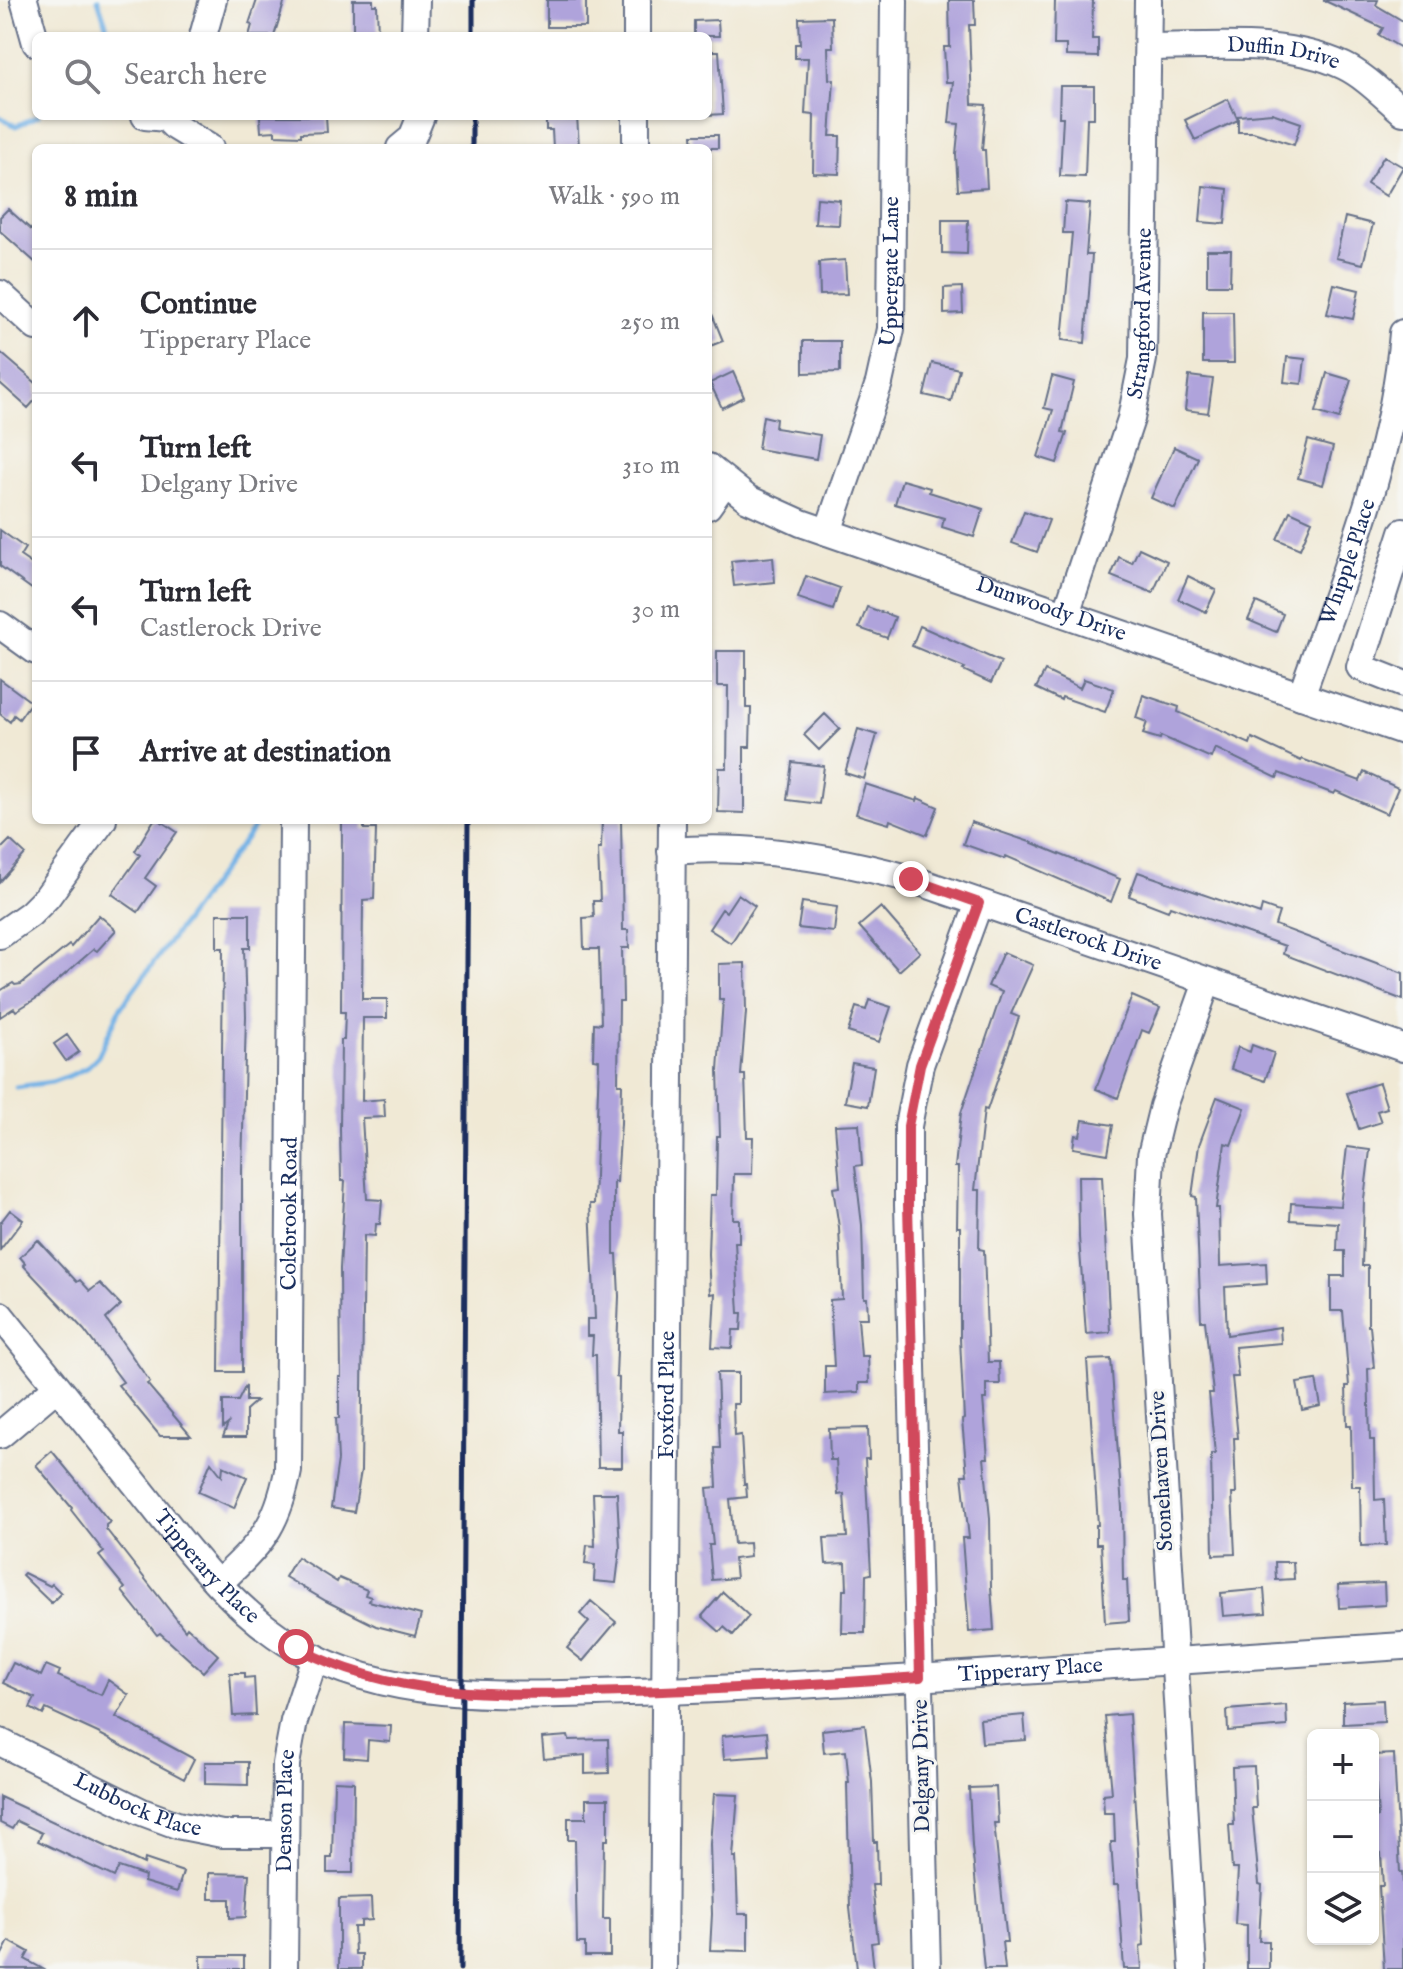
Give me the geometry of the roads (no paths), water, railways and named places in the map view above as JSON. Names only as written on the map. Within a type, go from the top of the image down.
[{"type":"street","points":[[24,0],[33,32]]},
{"type":"street","points":[[204,32],[213,0]]},
{"type":"street","points":[[415,32],[416,0]]},
{"type":"street","points":[[637,0],[637,32]]},
{"type":"street","name":"Uppergate Lane","points":[[828,532],[879,383],[891,329],[894,0]]},
{"type":"street","name":"Strangford Avenue","points":[[1066,614],[1131,419],[1143,359],[1148,0]]},
{"type":"street","name":"Duffin Drive","points":[[1148,47],[1269,47],[1303,52],[1344,66],[1403,112]]},
{"type":"street","points":[[164,120],[203,144]]},
{"type":"street","points":[[405,144],[412,138],[419,120]]},
{"type":"street","points":[[636,120],[636,144]]},
{"type":"street","points":[[0,294],[32,323]]},
{"type":"street","name":"Whipple Place","points":[[1301,696],[1392,462],[1396,386],[1403,333]]},
{"type":"street","name":"Dunwoody Drive","points":[[716,475],[770,511],[1403,731]]},
{"type":"street","points":[[1360,667],[1403,532]]},
{"type":"street","points":[[0,625],[32,648]]},
{"type":"street","points":[[1316,653],[1403,684]]},
{"type":"street","points":[[0,935],[30,914],[47,897],[100,824]]},
{"type":"street","name":"Colebrook Road","points":[[219,1583],[251,1553],[270,1528],[282,1502],[288,1471],[293,824]]},
{"type":"street","name":"Foxford Place","points":[[663,1969],[672,824]]},
{"type":"street","name":"Castlerock Drive","points":[[671,851],[783,853],[835,860],[911,879],[1403,1048]]},
{"type":"street","name":"Delgany Drive","points":[[927,1969],[908,1126],[920,1065],[979,903]]},
{"type":"street","name":"Stonehaven Drive","points":[[1193,1969],[1151,1285],[1149,1175],[1163,1106],[1207,982]]},
{"type":"street","name":"Tipperary Place","points":[[0,1315],[191,1554],[264,1627],[315,1657],[384,1682],[430,1690],[572,1694],[741,1689],[1403,1646]]},
{"type":"street","points":[[0,1435],[57,1387]]},
{"type":"street","name":"Denson Place","points":[[284,1969],[286,1764],[290,1739],[315,1657]]},
{"type":"street","name":"Lubbock Place","points":[[0,1742],[142,1812],[177,1825],[222,1834],[285,1834]]},
{"type":"waterway","points":[[98,0],[107,32]]},
{"type":"waterway","points":[[0,117],[16,126],[32,119]]},
{"type":"waterway","points":[[16,1087],[52,1082],[71,1075],[86,1068],[98,1056],[121,1007],[254,827]]},
{"type":"railway","points":[[473,0],[473,32]]},
{"type":"railway","points":[[472,120],[472,144]]},
{"type":"railway","points":[[460,1969],[468,824]]}]
